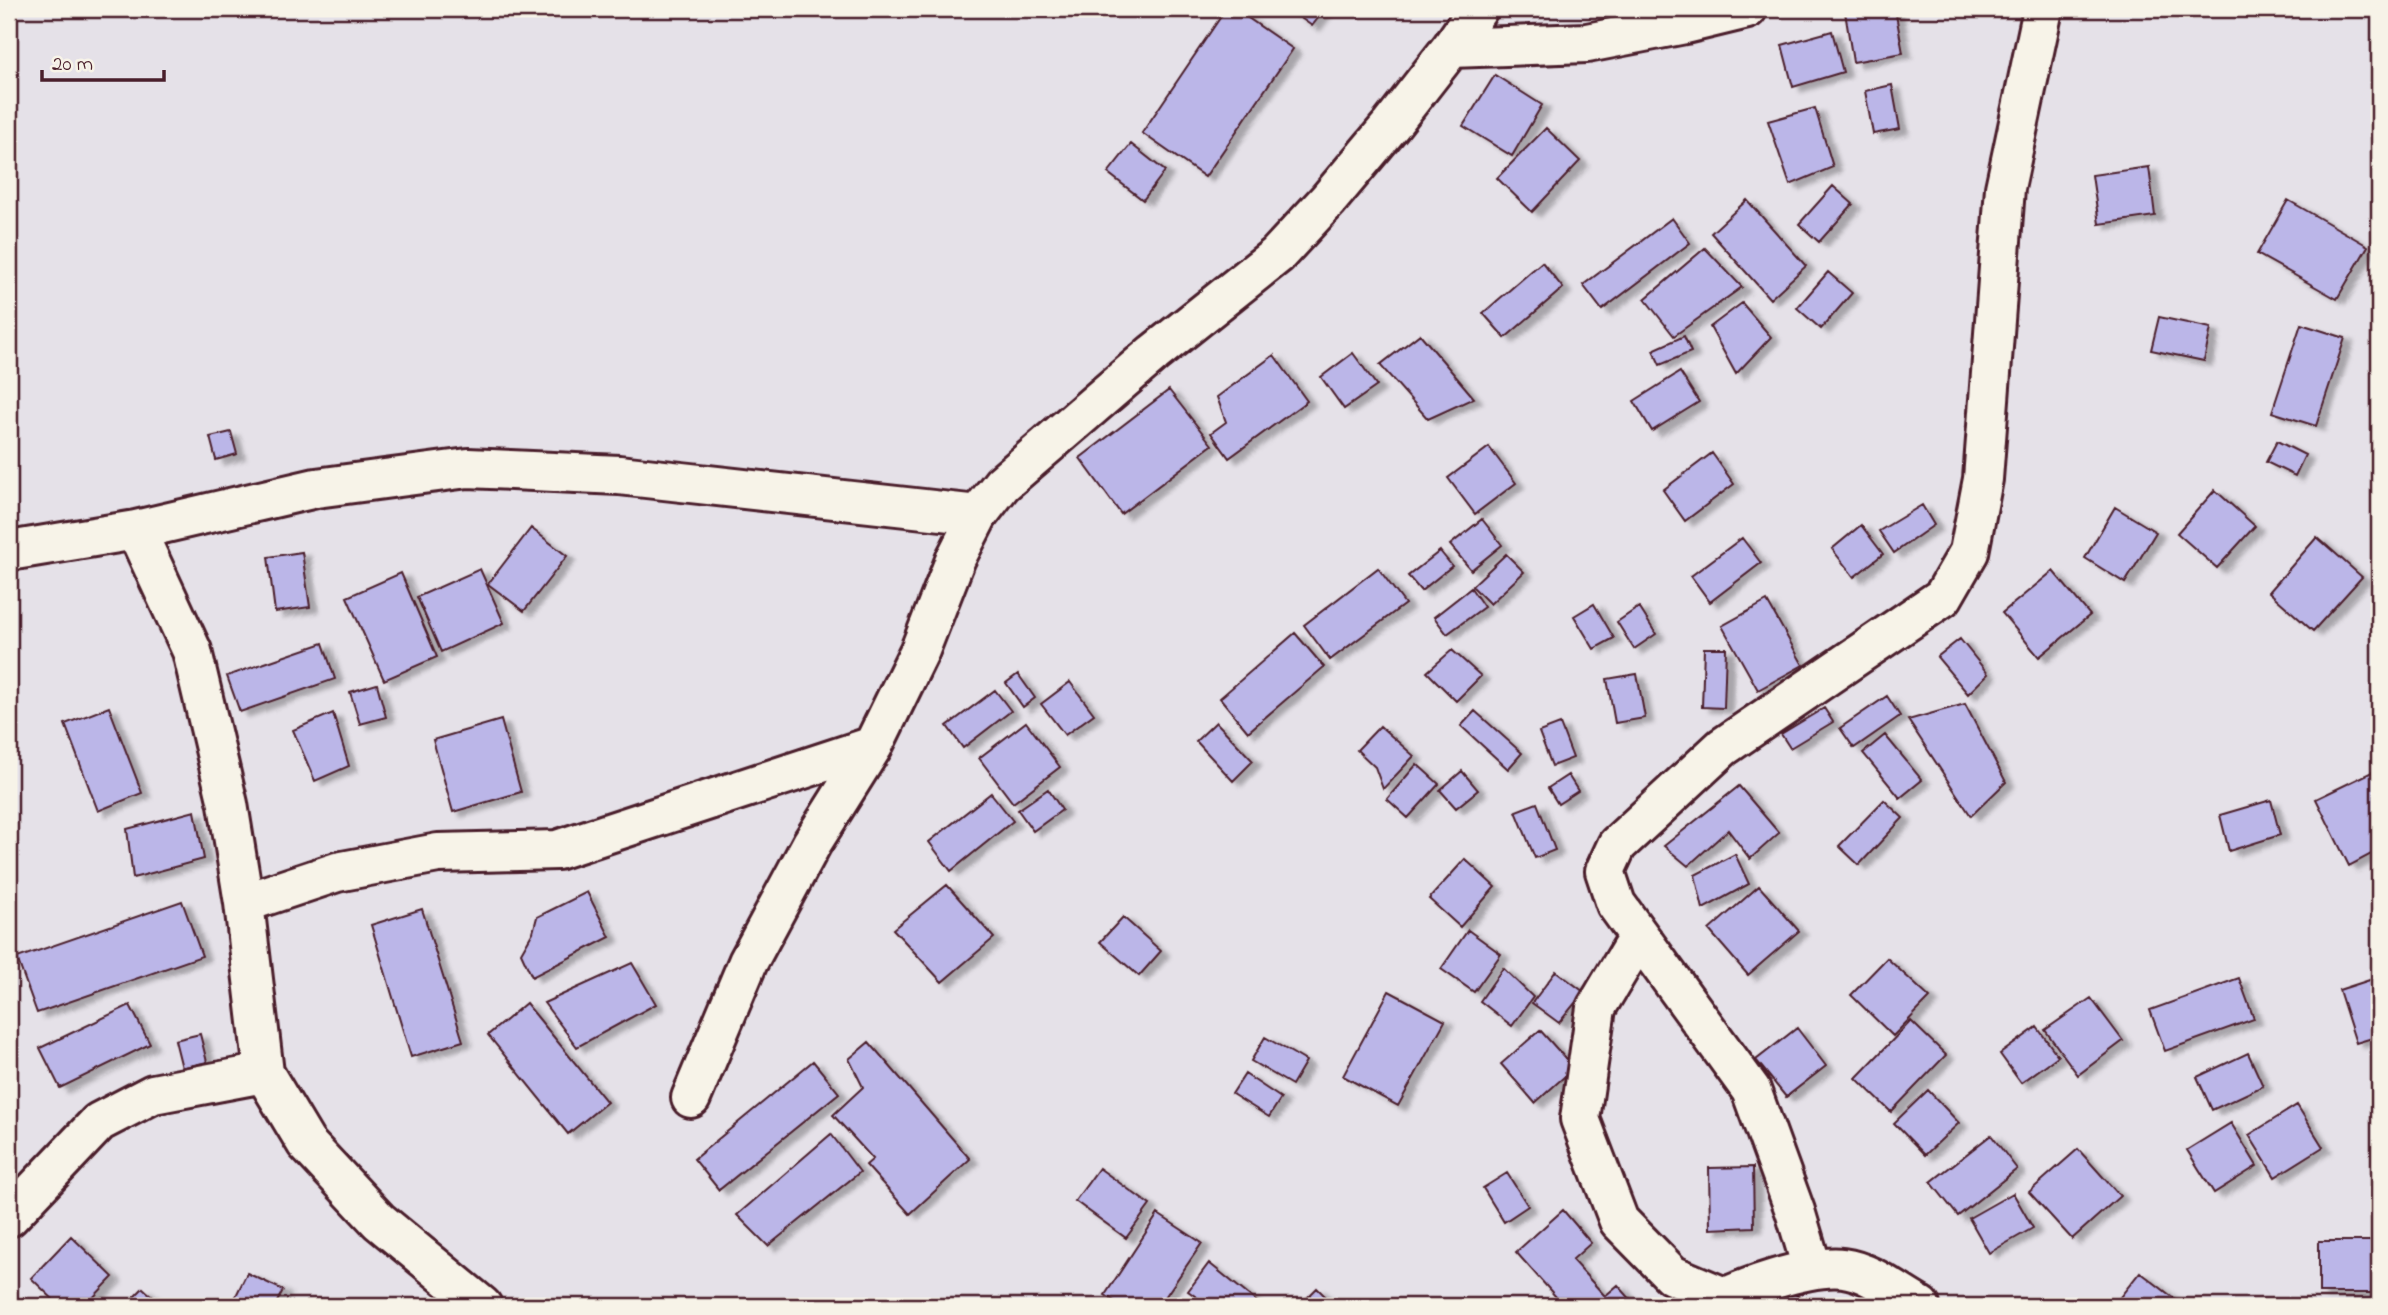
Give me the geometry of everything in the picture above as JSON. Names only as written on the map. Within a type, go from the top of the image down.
[{"type":"street","points":[[691,1098],[748,962],[812,843],[873,746],[920,650],[956,558],[978,515],[1002,484],[1154,353],[1277,255],[1337,190],[1451,48],[1478,9]]},
{"type":"street","points":[[1451,48],[1587,43],[1747,9]]},
{"type":"street","points":[[1812,1268],[1795,1211],[1751,1090],[1616,904],[1605,871],[1617,845],[1723,747],[1943,597],[1969,552],[1983,479],[2005,188],[2043,9]]},
{"type":"street","points":[[9,551],[136,530],[316,488],[468,468],[619,475],[978,515]]},
{"type":"street","points":[[136,530],[192,651],[228,804],[244,903],[264,1073],[306,1143],[379,1221],[482,1306]]},
{"type":"street","points":[[244,903],[337,872],[438,853],[557,850],[873,746]]},
{"type":"street","points":[[1639,936],[1596,1008],[1580,1119],[1619,1221],[1672,1275],[1716,1302],[1812,1268],[1844,1268],[1870,1278],[1920,1306]]},
{"type":"street","points":[[9,1217],[99,1122],[153,1094],[264,1073]]},
{"type":"building","points":[[1226,9],[1235,9],[1293,49],[1205,177],[1142,133]]},
{"type":"building","points":[[1288,9],[1325,9],[1312,26]]},
{"type":"building","points":[[1895,9],[1903,53],[1853,62],[1845,12]]},
{"type":"building","points":[[1832,31],[1843,72],[1793,87],[1782,45]]},
{"type":"building","points":[[1495,75],[1542,105],[1512,156],[1463,126]]},
{"type":"building","points":[[1892,85],[1900,129],[1873,134],[1865,91]]},
{"type":"building","points":[[1815,108],[1833,167],[1790,185],[1768,121]]},
{"type":"building","points":[[1546,128],[1580,161],[1532,212],[1497,178]]},
{"type":"building","points":[[1131,144],[1165,171],[1143,200],[1108,173]]},
{"type":"building","points":[[2149,167],[2155,216],[2099,224],[2092,175]]},
{"type":"building","points":[[1833,186],[1853,204],[1819,242],[1799,224]]},
{"type":"building","points":[[1747,200],[1806,266],[1770,299],[1711,233]]},
{"type":"building","points":[[2288,200],[2368,246],[2337,299],[2257,254]]},
{"type":"building","points":[[1672,218],[1690,243],[1602,310],[1583,285]]},
{"type":"building","points":[[1705,248],[1742,287],[1674,336],[1645,299]]},
{"type":"building","points":[[1542,262],[1563,288],[1505,338],[1483,313]]},
{"type":"building","points":[[1828,272],[1852,293],[1821,329],[1797,308]]},
{"type":"building","points":[[1742,303],[1771,337],[1736,374],[1710,327]]},
{"type":"building","points":[[2159,317],[2211,328],[2204,361],[2151,350]]},
{"type":"building","points":[[2301,324],[2345,338],[2316,426],[2272,412]]},
{"type":"building","points":[[1420,334],[1474,398],[1428,419],[1380,365]]},
{"type":"building","points":[[1684,336],[1691,352],[1660,365],[1653,350]]},
{"type":"building","points":[[1353,353],[1377,386],[1344,409],[1321,377]]},
{"type":"building","points":[[1274,355],[1307,401],[1229,458],[1211,433],[1226,422],[1217,397]]},
{"type":"building","points":[[1680,372],[1699,402],[1652,431],[1634,401]]},
{"type":"building","points":[[1169,390],[1212,445],[1121,514],[1080,458]]},
{"type":"building","points":[[231,432],[237,454],[216,460],[210,437]]},
{"type":"building","points":[[2277,441],[2305,455],[2295,476],[2266,462]]},
{"type":"building","points":[[1489,447],[1516,483],[1475,514],[1448,478]]},
{"type":"building","points":[[1712,453],[1734,484],[1685,521],[1663,490]]},
{"type":"building","points":[[2215,490],[2255,526],[2217,568],[2177,533]]},
{"type":"building","points":[[1922,505],[1934,525],[1894,553],[1879,531]]},
{"type":"building","points":[[2115,507],[2156,532],[2125,583],[2085,558]]},
{"type":"building","points":[[1482,519],[1502,545],[1471,570],[1450,545]]},
{"type":"building","points":[[1861,525],[1883,554],[1854,577],[1832,549]]},
{"type":"building","points":[[531,528],[567,556],[524,611],[488,584]]},
{"type":"building","points":[[2317,537],[2362,577],[2313,631],[2269,592]]},
{"type":"building","points":[[1742,538],[1761,563],[1710,602],[1691,576]]},
{"type":"building","points":[[1440,551],[1452,566],[1421,591],[1408,576]]},
{"type":"building","points":[[302,552],[310,607],[275,612],[268,557]]},
{"type":"building","points":[[1506,554],[1524,572],[1490,604],[1472,586]]},
{"type":"building","points":[[1378,568],[1405,604],[1330,660],[1304,625]]},
{"type":"building","points":[[480,569],[504,623],[441,652],[417,597]]},
{"type":"building","points":[[2053,571],[2090,615],[2039,657],[2002,613]]},
{"type":"building","points":[[401,573],[437,657],[384,680],[347,597]]},
{"type":"building","points":[[1471,588],[1484,607],[1447,634],[1434,617]]},
{"type":"building","points":[[1767,601],[1803,665],[1758,690],[1722,626]]},
{"type":"building","points":[[1594,604],[1614,638],[1594,649],[1574,616]]},
{"type":"building","points":[[1639,607],[1656,634],[1634,649],[1617,622]]},
{"type":"building","points":[[1295,633],[1324,667],[1248,732],[1220,698]]},
{"type":"building","points":[[1960,639],[1988,674],[1968,694],[1937,657]]},
{"type":"building","points":[[323,643],[335,679],[240,712],[227,676]]},
{"type":"building","points":[[1704,648],[1726,648],[1724,708],[1702,707]]},
{"type":"building","points":[[1452,650],[1481,676],[1456,701],[1427,672]]},
{"type":"building","points":[[1018,674],[1035,698],[1023,707],[1006,683]]},
{"type":"building","points":[[1637,674],[1645,718],[1615,723],[1607,679]]},
{"type":"building","points":[[1070,682],[1094,714],[1065,735],[1041,704]]},
{"type":"building","points":[[377,684],[386,717],[360,724],[350,692]]},
{"type":"building","points":[[995,690],[1011,711],[963,748],[947,726]]},
{"type":"building","points":[[1887,696],[1900,716],[1854,748],[1840,728]]},
{"type":"building","points":[[1965,704],[2006,782],[1971,816],[1908,720]]},
{"type":"building","points":[[109,707],[142,793],[98,811],[65,724]]},
{"type":"building","points":[[1824,708],[1833,722],[1790,748],[1781,734]]},
{"type":"building","points":[[1475,711],[1522,753],[1508,769],[1461,726]]},
{"type":"building","points":[[333,713],[349,766],[315,781],[293,730]]},
{"type":"building","points":[[501,720],[521,792],[453,812],[433,740]]},
{"type":"building","points":[[1026,722],[1060,767],[1013,803],[979,758]]},
{"type":"building","points":[[1216,722],[1253,761],[1233,781],[1196,741]]},
{"type":"building","points":[[1560,724],[1573,758],[1552,766],[1539,732]]},
{"type":"building","points":[[1380,726],[1414,756],[1383,789],[1375,767],[1357,750]]},
{"type":"building","points":[[1885,735],[1922,780],[1900,798],[1863,753]]},
{"type":"building","points":[[1417,764],[1439,784],[1408,818],[1387,799]]},
{"type":"building","points":[[2376,770],[2379,776],[2379,850],[2349,866],[2316,799]]},
{"type":"building","points":[[1462,771],[1478,790],[1456,808],[1440,790]]},
{"type":"building","points":[[1568,775],[1578,791],[1558,804],[1548,788]]},
{"type":"building","points":[[1739,786],[1779,833],[1750,859],[1728,830],[1688,866],[1664,846]]},
{"type":"building","points":[[1048,789],[1062,810],[1033,831],[1018,810]]},
{"type":"building","points":[[991,793],[1013,821],[951,871],[929,842]]},
{"type":"building","points":[[1884,800],[1903,818],[1859,865],[1839,846]]},
{"type":"building","points":[[2271,800],[2280,835],[2229,851],[2220,815]]},
{"type":"building","points":[[1537,803],[1555,850],[1535,858],[1516,811]]},
{"type":"building","points":[[195,811],[204,859],[133,878],[127,829]]},
{"type":"building","points":[[1735,854],[1749,884],[1703,909],[1695,875]]},
{"type":"building","points":[[1465,859],[1495,887],[1460,927],[1429,899]]},
{"type":"building","points":[[947,885],[994,938],[942,982],[893,929]]},
{"type":"building","points":[[1759,886],[1799,931],[1748,975],[1709,930]]},
{"type":"building","points":[[587,892],[610,937],[532,977],[521,953],[533,932],[537,917]]},
{"type":"building","points":[[182,901],[202,956],[37,1013],[17,958]]},
{"type":"building","points":[[422,909],[463,1041],[411,1057],[371,925]]},
{"type":"building","points":[[1123,917],[1161,951],[1139,976],[1100,942]]},
{"type":"building","points":[[1468,930],[1501,954],[1474,992],[1441,969]]},
{"type":"building","points":[[1887,958],[1930,998],[1893,1036],[1851,995]]},
{"type":"building","points":[[632,963],[656,1004],[577,1047],[544,1003]]},
{"type":"building","points":[[1503,968],[1533,997],[1512,1026],[1480,1001]]},
{"type":"building","points":[[1556,971],[1584,992],[1559,1023],[1532,1003]]},
{"type":"building","points":[[2379,977],[2379,1036],[2356,1043],[2339,990]]},
{"type":"building","points":[[2239,978],[2254,1019],[2165,1051],[2150,1010]]},
{"type":"building","points":[[1389,991],[1445,1021],[1398,1106],[1343,1076]]},
{"type":"building","points":[[2091,998],[2123,1041],[2078,1075],[2045,1030]]},
{"type":"building","points":[[526,1003],[607,1102],[568,1134],[488,1035]]},
{"type":"building","points":[[130,1005],[150,1044],[60,1088],[40,1048]]},
{"type":"building","points":[[1911,1021],[1946,1055],[1891,1112],[1856,1078]]},
{"type":"building","points":[[2037,1027],[2058,1056],[2021,1083],[2000,1054]]},
{"type":"building","points":[[1797,1028],[1826,1066],[1786,1097],[1756,1060]]},
{"type":"building","points":[[1540,1030],[1574,1068],[1535,1103],[1501,1064]]},
{"type":"building","points":[[200,1034],[207,1062],[182,1068],[175,1040]]},
{"type":"building","points":[[1265,1037],[1306,1061],[1292,1085],[1251,1061]]},
{"type":"building","points":[[869,1042],[970,1159],[910,1214],[866,1165],[873,1159],[833,1115],[863,1087],[849,1059]]},
{"type":"building","points":[[2248,1053],[2263,1086],[2212,1110],[2197,1077]]},
{"type":"building","points":[[813,1061],[839,1093],[719,1190],[694,1159]]},
{"type":"building","points":[[1245,1074],[1281,1098],[1269,1117],[1232,1094]]},
{"type":"building","points":[[1928,1090],[1959,1123],[1925,1155],[1894,1123]]},
{"type":"building","points":[[2297,1105],[2323,1147],[2275,1177],[2249,1135]]},
{"type":"building","points":[[2231,1123],[2257,1166],[2214,1193],[2187,1150]]},
{"type":"building","points":[[831,1134],[860,1172],[768,1246],[737,1215]]},
{"type":"building","points":[[1991,1135],[2017,1169],[1958,1216],[1931,1182]]},
{"type":"building","points":[[2078,1149],[2120,1196],[2072,1239],[2029,1192]]},
{"type":"building","points":[[1753,1167],[1754,1227],[1710,1229],[1709,1168]]},
{"type":"building","points":[[1099,1168],[1150,1205],[1126,1238],[1075,1201]]},
{"type":"building","points":[[1507,1173],[1528,1206],[1504,1222],[1483,1188]]},
{"type":"building","points":[[2013,1193],[2033,1228],[1989,1253],[1969,1218]]},
{"type":"building","points":[[1563,1210],[1591,1243],[1572,1260],[1605,1296],[1618,1285],[1633,1302],[1629,1306],[1564,1306],[1516,1252]]},
{"type":"building","points":[[1158,1214],[1202,1243],[1159,1306],[1122,1306],[1105,1295]]},
{"type":"building","points":[[71,1236],[113,1277],[85,1306],[60,1306],[31,1278]]},
{"type":"building","points":[[2319,1241],[2373,1241],[2372,1293],[2319,1293]]},
{"type":"building","points":[[1209,1263],[1262,1306],[1209,1306],[1188,1291]]},
{"type":"building","points":[[2140,1272],[2179,1302],[2176,1306],[2113,1306]]},
{"type":"building","points":[[247,1273],[283,1290],[275,1306],[231,1306]]},
{"type":"building","points":[[143,1288],[163,1306],[125,1306]]},
{"type":"building","points":[[1317,1288],[1335,1306],[1299,1306]]},
{"type":"building","points":[[1781,1290],[1825,1306],[1775,1306]]}]
